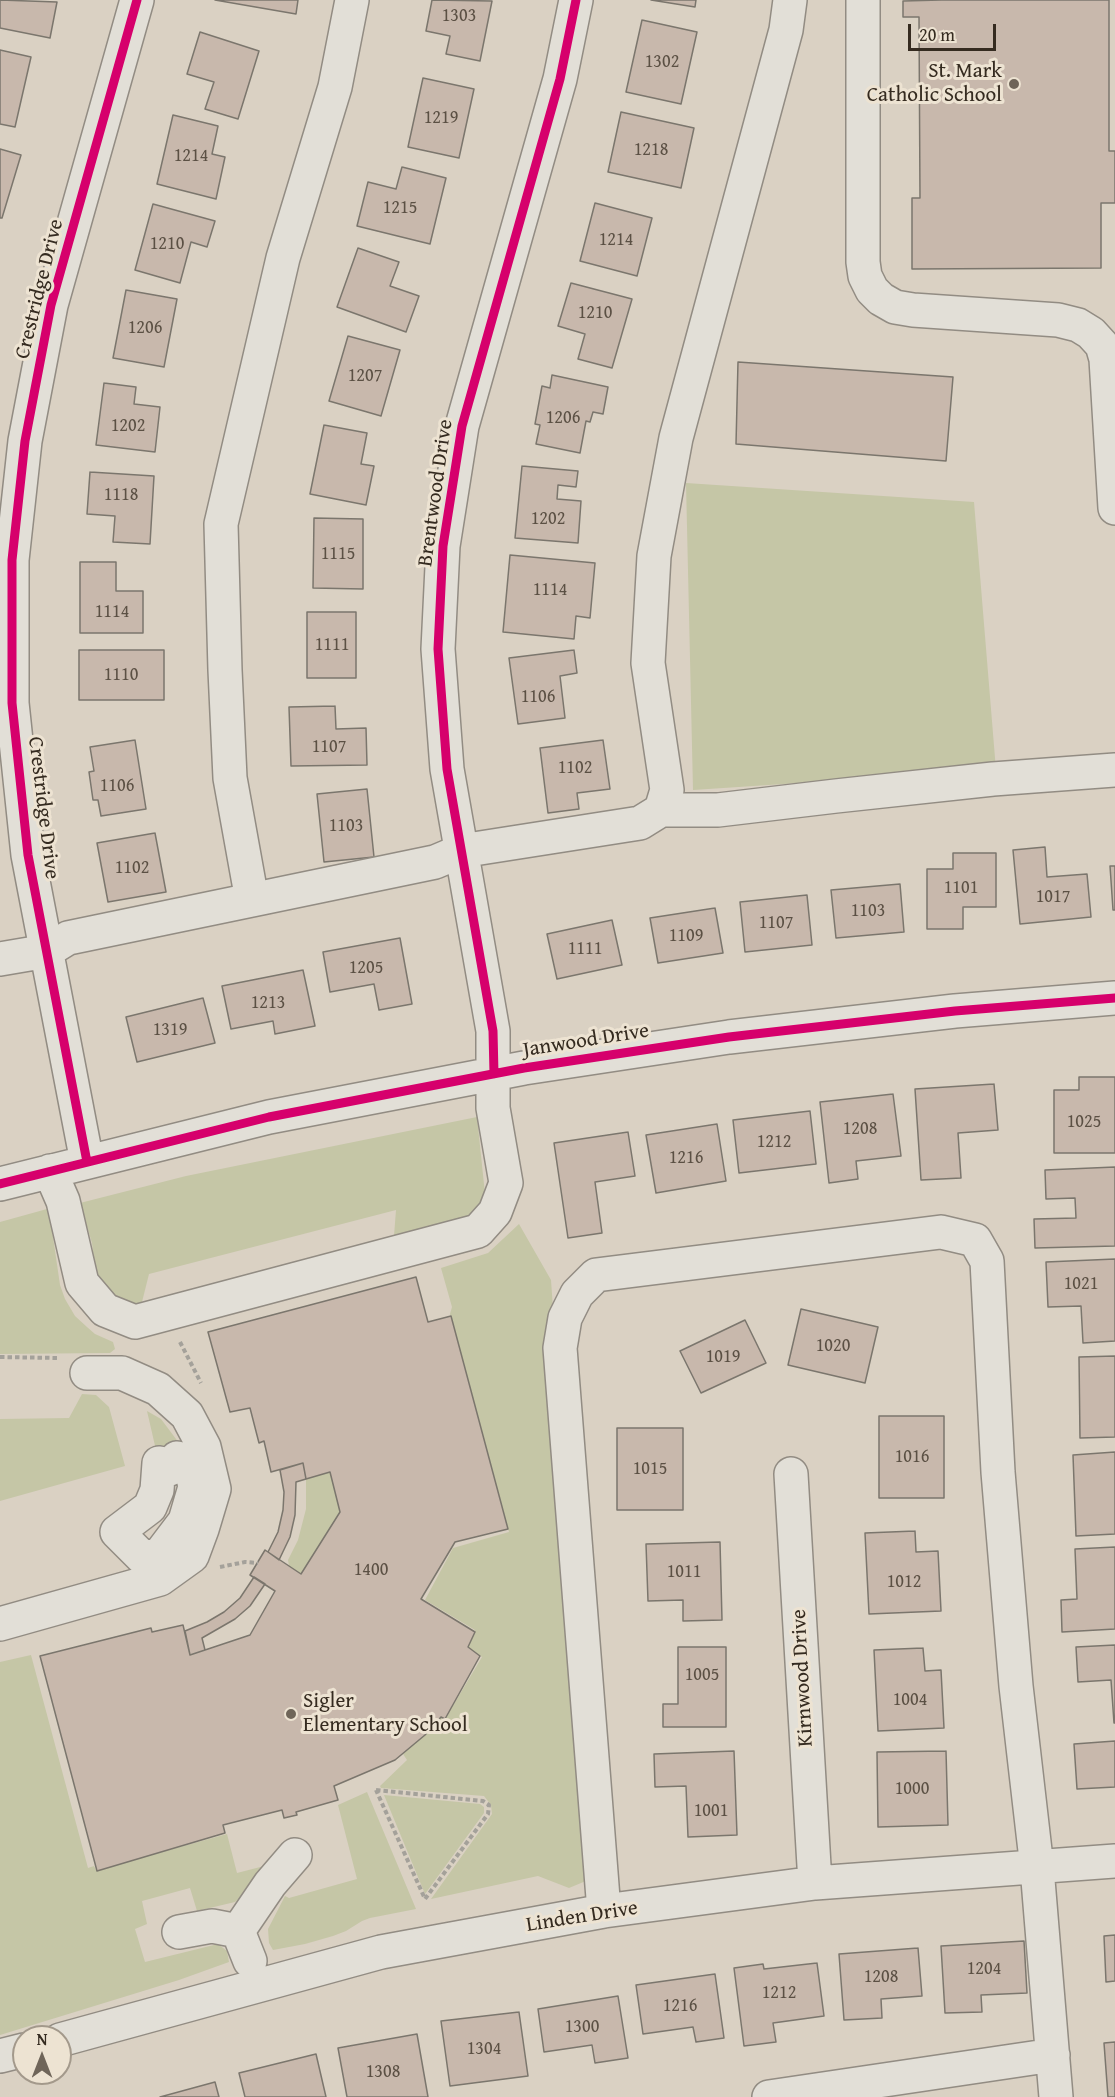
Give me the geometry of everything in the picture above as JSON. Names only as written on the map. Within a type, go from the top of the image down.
[{"type":"street","name":"Crestridge Drive","points":[[87,1162],[28,855],[12,703],[12,560],[25,441],[51,305],[137,0]]},
{"type":"street","points":[[252,900],[230,778],[221,524],[282,258],[335,87],[352,0]]},
{"type":"street","name":"Brentwood Drive","points":[[50,1171],[63,1201],[82,1283],[105,1310],[135,1322],[478,1231],[495,1212],[506,1184],[493,1108],[493,1031],[447,769],[438,649],[443,546],[462,426],[561,79],[576,0]]},
{"type":"street","points":[[661,810],[667,790],[648,663],[654,556],[676,438],[786,30],[790,0]]},
{"type":"street","points":[[863,0],[864,262],[868,283],[880,299],[895,307],[1058,320],[1078,325],[1091,333],[1102,345],[1106,359],[1115,508]]},
{"type":"street","points":[[0,959],[47,951],[68,938],[435,862],[461,851],[640,823],[661,810],[718,810],[993,779],[1115,770]]},
{"type":"street","name":"Janwood Drive","points":[[0,1184],[269,1117],[494,1074],[729,1037],[955,1011],[1115,998]]},
{"type":"street","points":[[604,1911],[561,1348],[565,1318],[577,1294],[596,1275],[930,1233],[941,1232],[975,1240],[987,1261],[998,1472],[1016,1686],[1037,1868],[1056,2097]]},
{"type":"street","points":[[0,1624],[160,1579],[192,1556],[202,1529],[214,1489],[204,1447],[187,1415],[158,1389],[123,1373],[87,1373]]},
{"type":"street","name":"Kirnwood Drive","points":[[791,1474],[815,1883]]},
{"type":"street","points":[[238,1931],[270,1884],[295,1855]]},
{"type":"street","name":"Linden Drive","points":[[72,2037],[381,1952],[604,1911],[815,1883],[1115,1861]]},
{"type":"street","points":[[179,1932],[212,1926],[238,1931]]},
{"type":"street","points":[[238,1931],[250,1961]]},
{"type":"street","points":[[769,2097],[1053,2055]]},
{"type":"path","points":[[211,1569],[245,1562],[258,1563]]},
{"type":"path","points":[[376,1790],[483,1801],[489,1805],[488,1814],[425,1899],[381,1801],[376,1790]]},
{"type":"green space","points":[[686,483],[974,502],[996,770],[693,790]]},
{"type":"green space","points":[[477,1117],[485,1194],[478,1209],[468,1218],[394,1236],[396,1210],[149,1274],[142,1302],[132,1307],[117,1300],[96,1278],[92,1243],[80,1203],[186,1176]]},
{"type":"green space","points":[[47,1209],[60,1285],[65,1299],[75,1316],[87,1327],[95,1334],[113,1342],[115,1349],[110,1353],[0,1354],[0,1222]]},
{"type":"green space","points":[[519,1224],[551,1280],[593,1878],[569,1888],[538,1876],[431,1899],[492,1814],[491,1805],[484,1796],[381,1788],[380,1786],[407,1760],[403,1754],[410,1746],[426,1734],[441,1717],[445,1719],[482,1657],[468,1647],[475,1630],[425,1600],[453,1548],[509,1532],[450,1314],[452,1307],[441,1268],[488,1253]]},
{"type":"green space","points":[[82,1394],[96,1395],[109,1407],[125,1466],[0,1501],[0,1419],[69,1418]]},
{"type":"green space","points":[[147,1411],[161,1419],[179,1443],[159,1463]]},
{"type":"green space","points":[[330,1472],[340,1512],[301,1574],[289,1566],[288,1560],[298,1540],[306,1509],[306,1479]]},
{"type":"green space","points":[[31,1655],[88,1868],[94,1866],[96,1870],[227,1834],[237,1873],[268,1865],[235,1902],[197,1911],[190,1888],[142,1901],[147,1924],[135,1929],[145,1962],[218,1944],[227,1951],[229,1962],[179,1980],[33,2025],[12,2025],[12,2031],[0,2035],[0,1662]]},
{"type":"green space","points":[[367,1792],[416,1909],[370,1918],[333,1936],[273,1950],[269,1943],[268,1929],[285,1896],[289,1898],[357,1879],[338,1805]]},
{"type":"green space","points":[[384,1795],[480,1804],[484,1807],[484,1813],[425,1894]]},
{"type":"building","points":[[0,0],[57,2],[50,38],[0,28]]},
{"type":"building","points":[[215,0],[298,0],[296,14]]},
{"type":"building","points":[[432,0],[492,1],[480,61],[446,54],[450,36],[426,31]]},
{"type":"building","points":[[651,0],[696,0],[695,7]]},
{"type":"building","name":"St. Mark Catholic School","points":[[1109,0],[1109,151],[1115,151],[1115,203],[1101,203],[1101,268],[912,269],[912,198],[920,198],[919,17],[903,17],[903,1]]},
{"type":"building","points":[[642,20],[697,32],[681,104],[626,92]]},
{"type":"building","points":[[200,32],[259,51],[238,119],[205,109],[214,82],[187,74]]},
{"type":"building","points":[[0,50],[31,57],[15,127],[0,124]]},
{"type":"building","points":[[423,78],[474,89],[459,158],[408,147]]},
{"type":"building","points":[[621,112],[694,128],[681,188],[608,172]]},
{"type":"building","points":[[173,115],[218,126],[212,154],[225,157],[216,199],[157,184]]},
{"type":"building","points":[[0,149],[21,155],[2,218],[0,218]]},
{"type":"building","points":[[402,167],[446,178],[430,244],[357,226],[368,182],[396,189]]},
{"type":"building","points":[[595,203],[652,218],[637,276],[580,261]]},
{"type":"building","points":[[153,204],[215,221],[207,247],[191,242],[180,283],[135,270]]},
{"type":"building","points":[[358,248],[399,262],[390,286],[419,296],[406,332],[337,307]]},
{"type":"building","points":[[571,283],[632,299],[612,368],[578,359],[585,334],[558,326]]},
{"type":"building","points":[[126,290],[177,299],[164,367],[113,358]]},
{"type":"building","points":[[348,336],[400,350],[381,416],[329,401]]},
{"type":"building","points":[[738,362],[953,377],[946,461],[736,444]]},
{"type":"building","points":[[552,375],[608,387],[603,414],[593,412],[590,422],[586,421],[580,453],[536,444],[540,425],[535,424],[542,386],[550,388]]},
{"type":"building","points":[[104,383],[136,387],[134,404],[160,407],[155,452],[96,445]]},
{"type":"building","points":[[324,425],[367,433],[361,464],[374,466],[366,505],[310,494]]},
{"type":"building","points":[[522,466],[578,471],[576,487],[558,485],[557,499],[581,501],[578,543],[515,538]]},
{"type":"building","points":[[90,472],[154,476],[150,544],[113,542],[115,516],[87,514]]},
{"type":"building","points":[[314,518],[363,519],[363,589],[313,588]]},
{"type":"building","points":[[510,555],[595,563],[590,618],[576,616],[574,639],[503,632]]},
{"type":"building","points":[[80,562],[116,562],[116,591],[143,591],[143,633],[80,633]]},
{"type":"building","points":[[307,612],[356,612],[356,678],[307,678]]},
{"type":"building","points":[[79,650],[164,650],[164,700],[79,700]]},
{"type":"building","points":[[574,650],[577,673],[560,676],[565,718],[518,724],[509,658]]},
{"type":"building","points":[[335,706],[336,729],[366,728],[367,765],[291,766],[289,707]]},
{"type":"building","points":[[135,740],[146,809],[101,816],[98,800],[93,800],[89,772],[94,771],[90,747]]},
{"type":"building","points":[[603,740],[610,789],[577,793],[579,809],[548,813],[540,748]]},
{"type":"building","points":[[367,789],[374,857],[324,862],[317,794]]},
{"type":"building","points":[[155,833],[166,892],[108,902],[97,843]]},
{"type":"building","points":[[1045,847],[1047,877],[1087,874],[1091,917],[1020,924],[1013,850]]},
{"type":"building","points":[[953,853],[996,853],[996,907],[963,907],[963,929],[927,929],[927,869],[953,869]]},
{"type":"building","points":[[1110,866],[1115,866],[1115,910],[1113,910]]},
{"type":"building","points":[[900,884],[904,932],[836,938],[831,890]]},
{"type":"building","points":[[807,895],[812,945],[745,952],[740,902]]},
{"type":"building","points":[[715,908],[723,953],[658,963],[650,918]]},
{"type":"building","points":[[612,920],[622,965],[557,979],[547,934]]},
{"type":"building","points":[[400,938],[412,1004],[379,1010],[374,984],[330,992],[323,952]]},
{"type":"building","points":[[303,970],[315,1026],[275,1034],[273,1021],[231,1029],[222,986]]},
{"type":"building","points":[[203,998],[215,1043],[137,1062],[126,1017]]},
{"type":"building","points":[[1079,1077],[1115,1077],[1115,1153],[1054,1153],[1054,1090],[1079,1090]]},
{"type":"building","points":[[994,1084],[998,1130],[958,1133],[961,1178],[921,1180],[915,1089]]},
{"type":"building","points":[[893,1094],[901,1156],[856,1161],[858,1179],[829,1183],[820,1102]]},
{"type":"building","points":[[810,1111],[816,1164],[739,1173],[733,1120]]},
{"type":"building","points":[[717,1124],[726,1181],[656,1193],[646,1135]]},
{"type":"building","points":[[628,1132],[635,1176],[595,1182],[602,1233],[568,1238],[554,1143]]},
{"type":"building","points":[[1115,1167],[1115,1246],[1035,1248],[1034,1219],[1076,1218],[1075,1198],[1046,1199],[1045,1170]]},
{"type":"building","points":[[1115,1259],[1115,1341],[1083,1343],[1081,1306],[1048,1307],[1046,1262]]},
{"type":"building","name":"Sigler Elementary School","points":[[416,1277],[428,1322],[451,1316],[508,1529],[455,1542],[421,1599],[475,1632],[468,1647],[480,1656],[445,1719],[441,1717],[425,1735],[395,1760],[334,1786],[338,1800],[296,1812],[297,1815],[284,1818],[282,1810],[223,1825],[225,1833],[97,1871],[40,1656],[151,1628],[152,1632],[183,1625],[190,1655],[250,1635],[275,1591],[250,1575],[265,1550],[301,1574],[340,1512],[330,1472],[306,1479],[303,1463],[271,1472],[264,1441],[259,1443],[250,1408],[230,1412],[208,1332]]},
{"type":"building","points":[[801,1309],[878,1327],[865,1383],[788,1365]]},
{"type":"building","points":[[745,1320],[766,1363],[701,1393],[680,1351]]},
{"type":"building","points":[[1115,1356],[1115,1437],[1080,1438],[1079,1357]]},
{"type":"building","points":[[879,1416],[944,1416],[944,1498],[879,1498]]},
{"type":"building","points":[[617,1428],[683,1428],[683,1510],[617,1510]]},
{"type":"building","points":[[1115,1452],[1115,1534],[1076,1536],[1073,1455]]},
{"type":"building","points":[[303,1463],[306,1479],[296,1482],[295,1515],[290,1537],[279,1560],[268,1552],[278,1532],[283,1510],[284,1492],[280,1470]]},
{"type":"building","points":[[915,1531],[916,1552],[938,1551],[941,1611],[869,1614],[865,1533]]},
{"type":"building","points":[[720,1542],[722,1620],[683,1621],[683,1600],[648,1601],[646,1544]]},
{"type":"building","points":[[1115,1547],[1115,1629],[1062,1632],[1061,1600],[1077,1599],[1075,1549]]},
{"type":"building","points":[[254,1577],[265,1584],[250,1606],[235,1619],[202,1638],[205,1650],[190,1655],[185,1631],[224,1612],[240,1598]]},
{"type":"building","points":[[1115,1645],[1114,1723],[1111,1680],[1078,1682],[1076,1647]]},
{"type":"building","points":[[678,1647],[726,1647],[726,1727],[663,1727],[663,1704],[678,1704]]},
{"type":"building","points":[[923,1648],[925,1671],[941,1670],[944,1728],[878,1731],[874,1650]]},
{"type":"building","points":[[1115,1741],[1115,1787],[1077,1789],[1074,1744]]},
{"type":"building","points":[[734,1751],[737,1835],[688,1837],[686,1786],[655,1787],[654,1754]]},
{"type":"building","points":[[946,1751],[948,1825],[878,1827],[877,1752]]},
{"type":"building","points":[[1115,1935],[1115,1981],[1106,1982],[1104,1936]]},
{"type":"building","points":[[1024,1941],[1027,1993],[981,1995],[982,2012],[945,2013],[941,1946]]},
{"type":"building","points":[[918,1948],[922,1996],[881,1999],[882,2018],[844,2020],[839,1954]]},
{"type":"building","points":[[817,1963],[824,2016],[773,2023],[776,2042],[744,2046],[734,1968],[763,1964],[764,1969]]},
{"type":"building","points":[[715,1974],[724,2038],[696,2042],[693,2027],[643,2034],[636,1985]]},
{"type":"building","points":[[618,1996],[628,2058],[595,2063],[592,2045],[544,2052],[538,2009]]},
{"type":"building","points":[[519,2012],[528,2076],[450,2086],[441,2021]]},
{"type":"building","points":[[417,2034],[428,2097],[347,2097],[338,2048]]},
{"type":"building","points":[[1115,2042],[1115,2097],[1108,2097],[1104,2043]]},
{"type":"building","points":[[316,2054],[326,2097],[245,2097],[239,2073]]},
{"type":"building","points":[[215,2082],[219,2097],[160,2097]]},
{"type":"cycle path","points":[[87,1162],[28,855],[12,703],[12,560],[25,441],[51,305],[137,0]]},
{"type":"cycle path","points":[[494,1074],[493,1031],[447,769],[438,649],[443,546],[462,426],[560,79],[576,0]]},
{"type":"cycle path","points":[[0,1184],[269,1117],[524,1068],[729,1037],[955,1011],[1115,998]]},
{"type":"place","name":"St. Mark Catholic School","points":[[1014,84]]},
{"type":"place","name":"Sigler Elementary School","points":[[291,1714]]}]
